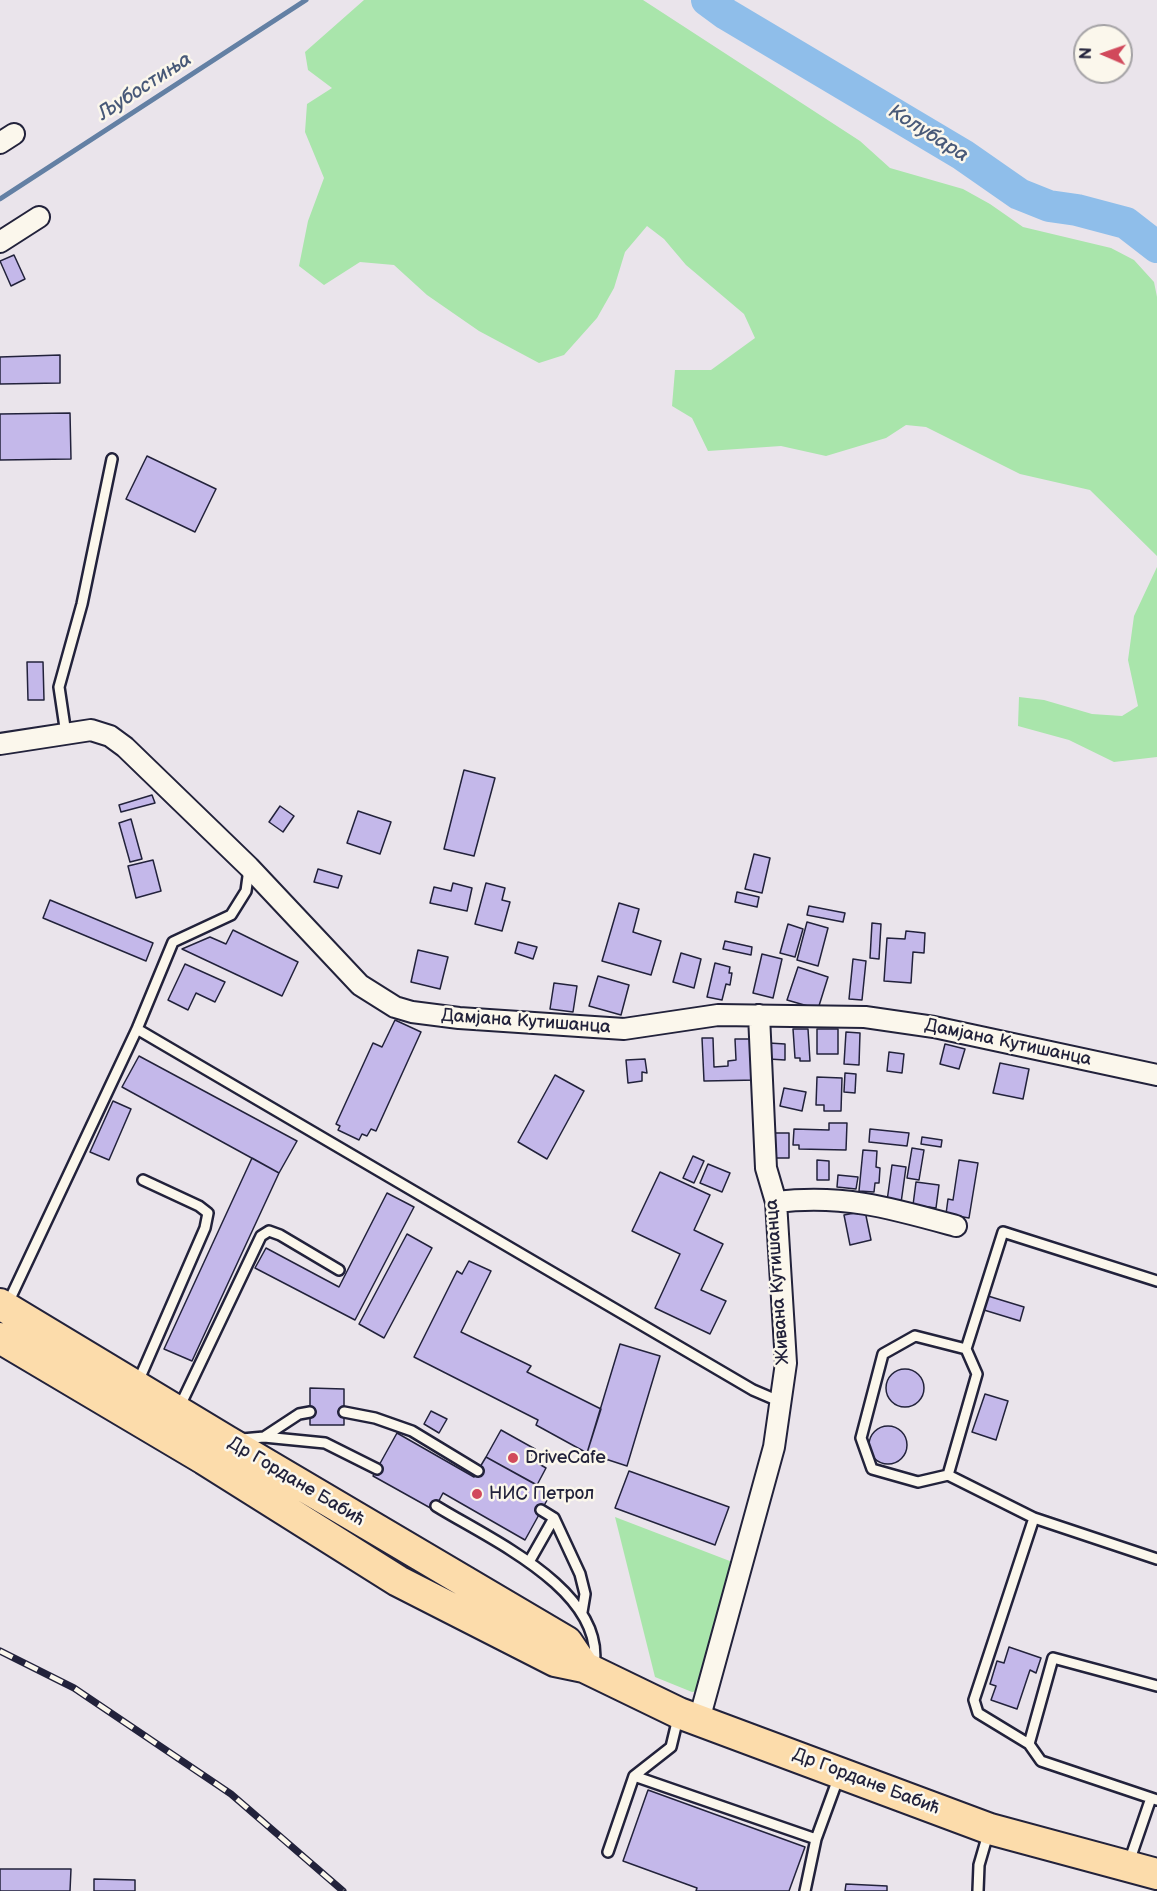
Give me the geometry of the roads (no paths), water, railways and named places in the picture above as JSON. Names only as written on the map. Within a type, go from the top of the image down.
[{"type":"main road","name":"Др Гордане Бабић","points":[[3,1306],[129,1398],[204,1459],[398,1581],[555,1661],[588,1669],[689,1716],[990,1829],[1157,1874]]},
{"type":"main road","name":"Др Гордане Бабић","points":[[0,1338],[129,1398],[178,1412],[567,1642],[588,1669]]},
{"type":"street","points":[[0,242],[39,217]]},
{"type":"street","name":"Дамјана Кутишанца","points":[[0,744],[91,730],[110,736],[125,747],[249,867],[360,985],[395,1007],[412,1012],[459,1018],[624,1029],[698,1017],[759,1015],[865,1017],[934,1027],[1157,1075]]},
{"type":"street","name":"Живана Кутишанца","points":[[689,1716],[774,1447],[786,1363],[776,1202],[766,1168],[759,1015]]},
{"type":"street","points":[[776,1202],[820,1199],[851,1201],[880,1205],[956,1226]]},
{"type":"lane","points":[[66,734],[59,687],[82,604],[112,459]]},
{"type":"lane","points":[[3,1306],[137,1029],[173,942],[231,915],[246,891],[249,867]]},
{"type":"lane","points":[[137,1029],[753,1390],[781,1402]]},
{"type":"lane","points":[[129,1398],[205,1228],[208,1213],[199,1206],[143,1180]]},
{"type":"lane","points":[[178,1412],[261,1236],[269,1231],[280,1235],[339,1270]]},
{"type":"lane","points":[[948,1475],[977,1374],[966,1349],[1003,1232],[1157,1281]]},
{"type":"lane","points":[[966,1349],[915,1336],[883,1354],[861,1438],[872,1469],[918,1482],[948,1475],[1034,1518],[1157,1559]]},
{"type":"lane","points":[[264,1437],[299,1414],[310,1412]]},
{"type":"lane","points":[[344,1412],[375,1418],[412,1431],[478,1471]]},
{"type":"lane","points":[[227,1441],[264,1437],[325,1443],[377,1469]]},
{"type":"lane","points":[[436,1506],[529,1562],[569,1596],[582,1612],[592,1638],[596,1656],[588,1669]]},
{"type":"lane","points":[[542,1510],[554,1518],[580,1574],[585,1593],[582,1612]]},
{"type":"lane","points":[[529,1562],[554,1518]]},
{"type":"lane","points":[[1034,1518],[974,1700],[978,1713],[1029,1744],[1041,1761],[1154,1799],[1128,1867]]},
{"type":"lane","points":[[1029,1744],[1053,1658],[1157,1686]]},
{"type":"lane","points":[[608,1852],[634,1776],[671,1747],[689,1716]]},
{"type":"lane","points":[[805,1891],[816,1839],[840,1772]]},
{"type":"lane","points":[[634,1776],[816,1839]]},
{"type":"lane","points":[[978,1891],[979,1865],[990,1829]]},
{"type":"waterway","name":"Љубостиња","points":[[0,199],[306,0]]},
{"type":"waterway","name":"Колубара","points":[[707,0],[726,14],[963,155],[1019,194],[1049,206],[1077,210],[1126,223],[1157,247]]},
{"type":"railway","points":[[0,1651],[74,1688],[231,1794],[343,1891]]},
{"type":"place","name":"DriveCafe","points":[[513,1458]]},
{"type":"place","name":"НИС Петрол","points":[[477,1494]]}]
